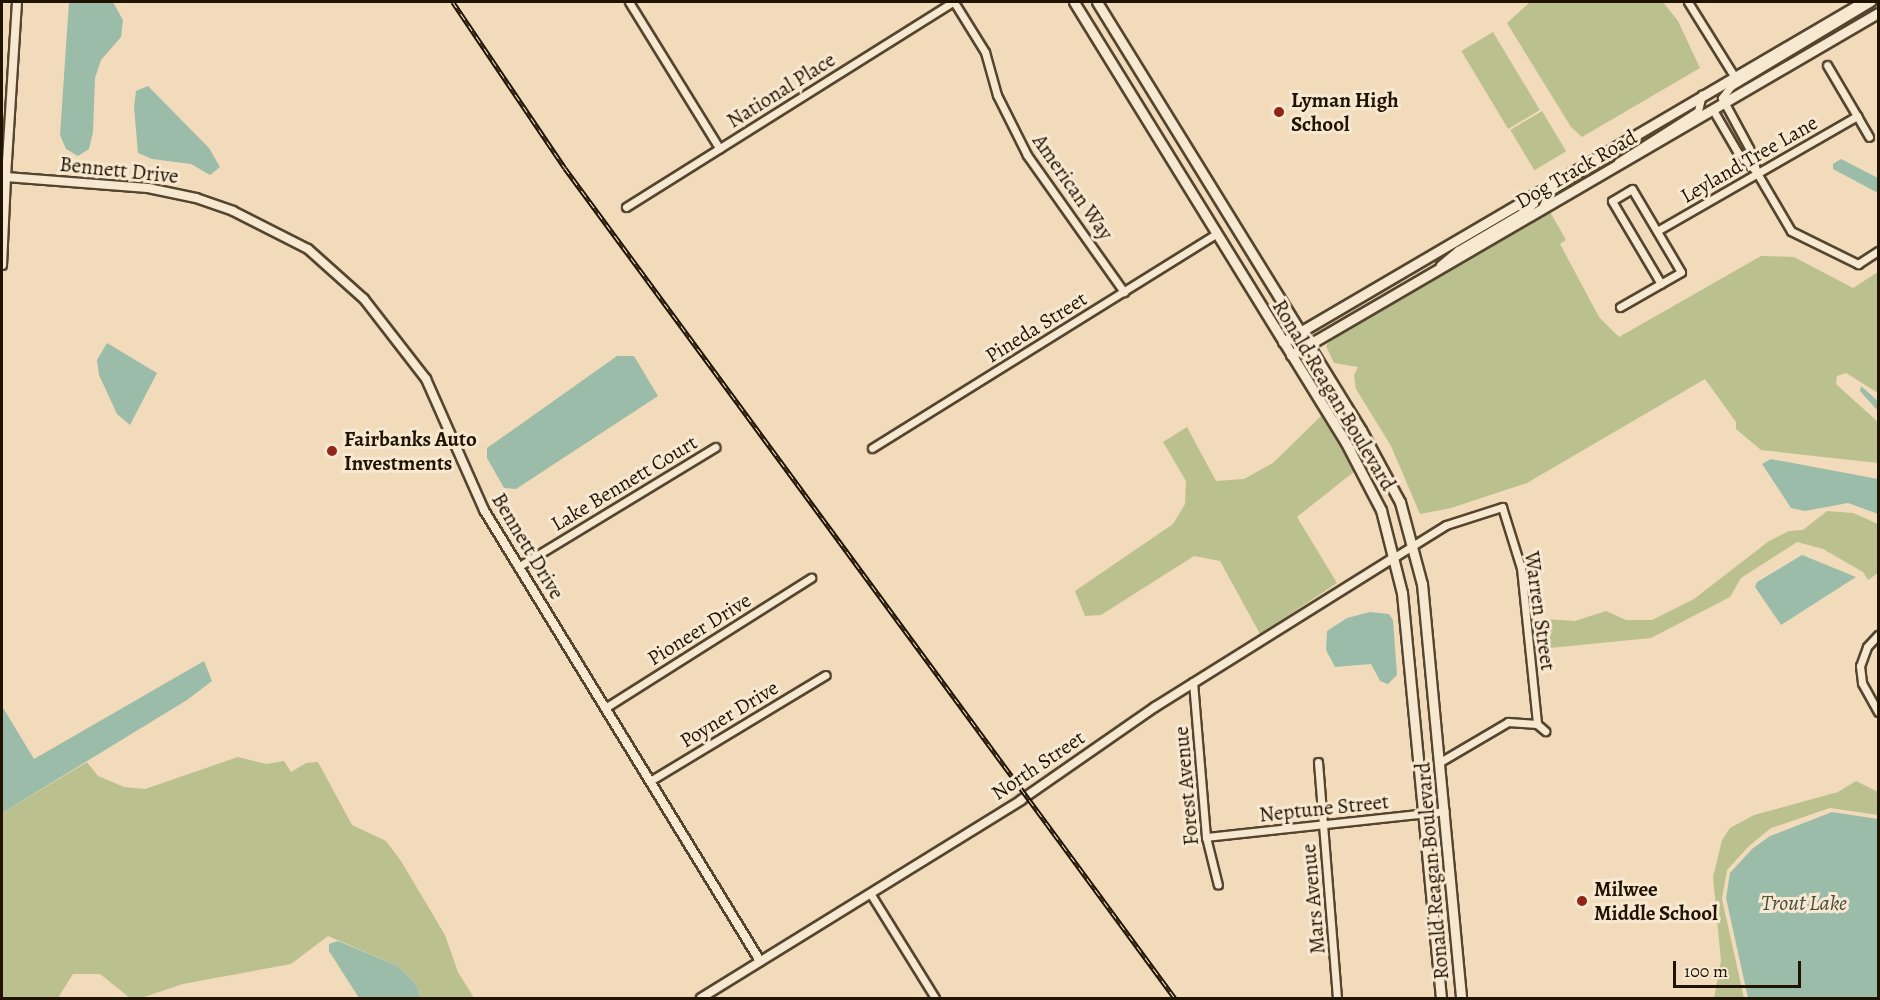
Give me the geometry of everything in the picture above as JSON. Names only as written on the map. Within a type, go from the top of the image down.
[{"type":"main road","name":"Ronald Reagan Boulevard","points":[[1074,2],[1172,158],[1374,491],[1402,593],[1441,999]]},
{"type":"main road","name":"Ronald Reagan Boulevard","points":[[1097,2],[1392,482],[1413,546],[1422,584],[1461,999]]},
{"type":"main road","name":"Dog Track Road","points":[[1283,342],[1702,94],[1863,2]]},
{"type":"main road","name":"Dog Track Road","points":[[1291,355],[1878,13]]},
{"type":"main road","points":[[1172,158],[1188,149]]},
{"type":"street","points":[[2,265],[4,177],[17,2]]},
{"type":"street","points":[[629,2],[719,148]]},
{"type":"street","name":"National Place","points":[[627,207],[954,2]]},
{"type":"street","name":"American Way","points":[[954,2],[985,52],[997,95],[1027,155],[1124,292]]},
{"type":"street","points":[[1688,2],[1734,76]]},
{"type":"street","points":[[1871,2],[1726,90],[1724,103],[1745,141],[1757,173],[1791,231],[1858,264],[1878,251]]},
{"type":"street","points":[[1827,65],[1869,137]]},
{"type":"street","points":[[1609,170],[1630,150],[1698,111],[1702,94]]},
{"type":"street","points":[[1713,110],[1738,153],[1757,173]]},
{"type":"street","name":"Leyland Tree Lane","points":[[1657,231],[1857,116]]},
{"type":"street","points":[[1541,210],[1549,192],[1606,158],[1622,142]]},
{"type":"street","name":"Bennett Drive","points":[[4,177],[148,188],[196,198],[233,211],[308,249],[364,299],[410,353],[449,426],[484,510],[760,961]]},
{"type":"street","points":[[1620,307],[1681,272],[1632,189],[1612,201],[1660,284]]},
{"type":"street","points":[[1422,280],[1458,250],[1528,209],[1534,203],[1533,194]]},
{"type":"street","name":"Pineda Street","points":[[872,448],[1216,234]]},
{"type":"street","name":"Lake Bennett Court","points":[[518,567],[715,447]]},
{"type":"street","name":"Warren Street","points":[[1393,558],[1446,525],[1502,507],[1521,568],[1537,724]]},
{"type":"street","name":"North Street","points":[[701,999],[1022,800],[1193,682],[1393,558]]},
{"type":"street","name":"Pioneer Drive","points":[[605,708],[811,578]]},
{"type":"street","points":[[1878,635],[1867,647],[1860,666],[1862,683],[1878,712]]},
{"type":"street","name":"Poyner Drive","points":[[650,781],[826,675]]},
{"type":"street","name":"Forest Avenue","points":[[1193,682],[1206,837],[1218,885]]},
{"type":"street","points":[[1440,762],[1508,722],[1537,724],[1545,731]]},
{"type":"street","name":"Mars Avenue","points":[[1318,762],[1337,997]]},
{"type":"street","name":"Neptune Street","points":[[1206,837],[1445,811]]},
{"type":"street","points":[[870,893],[935,999]]},
{"type":"green space","points":[[1530,2],[1663,2],[1678,21],[1700,68],[1582,137],[1571,127],[1507,23]]},
{"type":"green space","points":[[1493,32],[1540,110],[1508,129],[1461,51]]},
{"type":"green space","points":[[1542,111],[1566,151],[1534,170],[1510,130]]},
{"type":"green space","points":[[1549,210],[1566,240],[1560,244],[1599,317],[1619,337],[1761,256],[1794,257],[1853,288],[1878,272],[1878,393],[1846,373],[1837,376],[1836,384],[1878,422],[1878,463],[1761,450],[1736,429],[1736,422],[1705,379],[1527,483],[1451,508],[1420,514],[1391,446],[1356,389],[1354,375],[1358,367],[1334,363],[1326,346],[1333,337]]},
{"type":"green space","points":[[1321,416],[1355,471],[1297,517],[1337,583],[1260,634],[1220,561],[1194,556],[1101,615],[1085,616],[1075,591],[1173,524],[1185,504],[1186,481],[1163,442],[1187,427],[1216,481],[1244,479],[1273,463]]},
{"type":"green space","points":[[1827,511],[1853,513],[1878,524],[1878,573],[1868,580],[1863,572],[1823,549],[1797,542],[1741,578],[1730,597],[1651,638],[1550,648],[1536,633],[1545,619],[1575,621],[1606,611],[1626,620],[1652,620],[1694,599],[1769,541],[1789,531],[1803,530]]},
{"type":"green space","points":[[238,757],[266,764],[284,761],[291,772],[306,763],[318,762],[352,825],[386,841],[401,861],[445,935],[458,972],[474,998],[421,998],[415,983],[398,966],[328,936],[291,964],[183,984],[141,998],[130,998],[100,974],[73,974],[58,998],[2,998],[2,813],[87,762],[98,776],[124,787],[145,789]]},
{"type":"green space","points":[[1856,781],[1878,792],[1878,815],[1830,808],[1771,828],[1749,846],[1727,870],[1722,899],[1744,998],[1714,998],[1721,961],[1713,877],[1722,840],[1730,828],[1754,815],[1838,792]]},
{"type":"water","points":[[69,2],[113,2],[123,20],[121,37],[101,60],[95,78],[93,132],[89,149],[78,156],[66,149],[60,135]]},
{"type":"water","points":[[148,86],[209,148],[220,167],[210,175],[191,164],[152,159],[138,153],[134,107],[136,91]]},
{"type":"water","points":[[1841,159],[1878,178],[1878,193],[1833,169],[1833,164]]},
{"type":"water","points":[[107,343],[157,373],[130,425],[117,414],[99,375],[97,360]]},
{"type":"water","points":[[617,356],[634,356],[658,396],[516,489],[504,488],[487,458],[487,448]]},
{"type":"water","points":[[1861,386],[1878,401],[1878,411],[1860,391]]},
{"type":"water","points":[[1771,459],[1878,479],[1878,514],[1848,503],[1805,511],[1791,508],[1762,464]]},
{"type":"water","points":[[1802,555],[1856,577],[1781,625],[1755,587],[1757,582]]},
{"type":"water","points":[[1370,612],[1389,614],[1393,620],[1397,675],[1388,684],[1380,681],[1371,664],[1335,667],[1326,650],[1327,631],[1347,618]]},
{"type":"water","points":[[204,661],[212,681],[187,700],[2,813],[2,706],[34,759]]},
{"type":"water","name":"Trout Lake","points":[[1832,812],[1878,819],[1878,998],[1748,998],[1726,898],[1730,873],[1752,849],[1770,836]]},
{"type":"water","points":[[338,941],[398,966],[415,983],[421,998],[359,998],[329,951],[329,944]]},
{"type":"railway","points":[[453,2],[565,168],[1175,998]]},
{"type":"place","name":"Lyman High School","points":[[1279,112]]},
{"type":"place","name":"Fairbanks Auto Investments","points":[[332,451]]},
{"type":"place","name":"Milwee Middle School","points":[[1582,901]]}]
